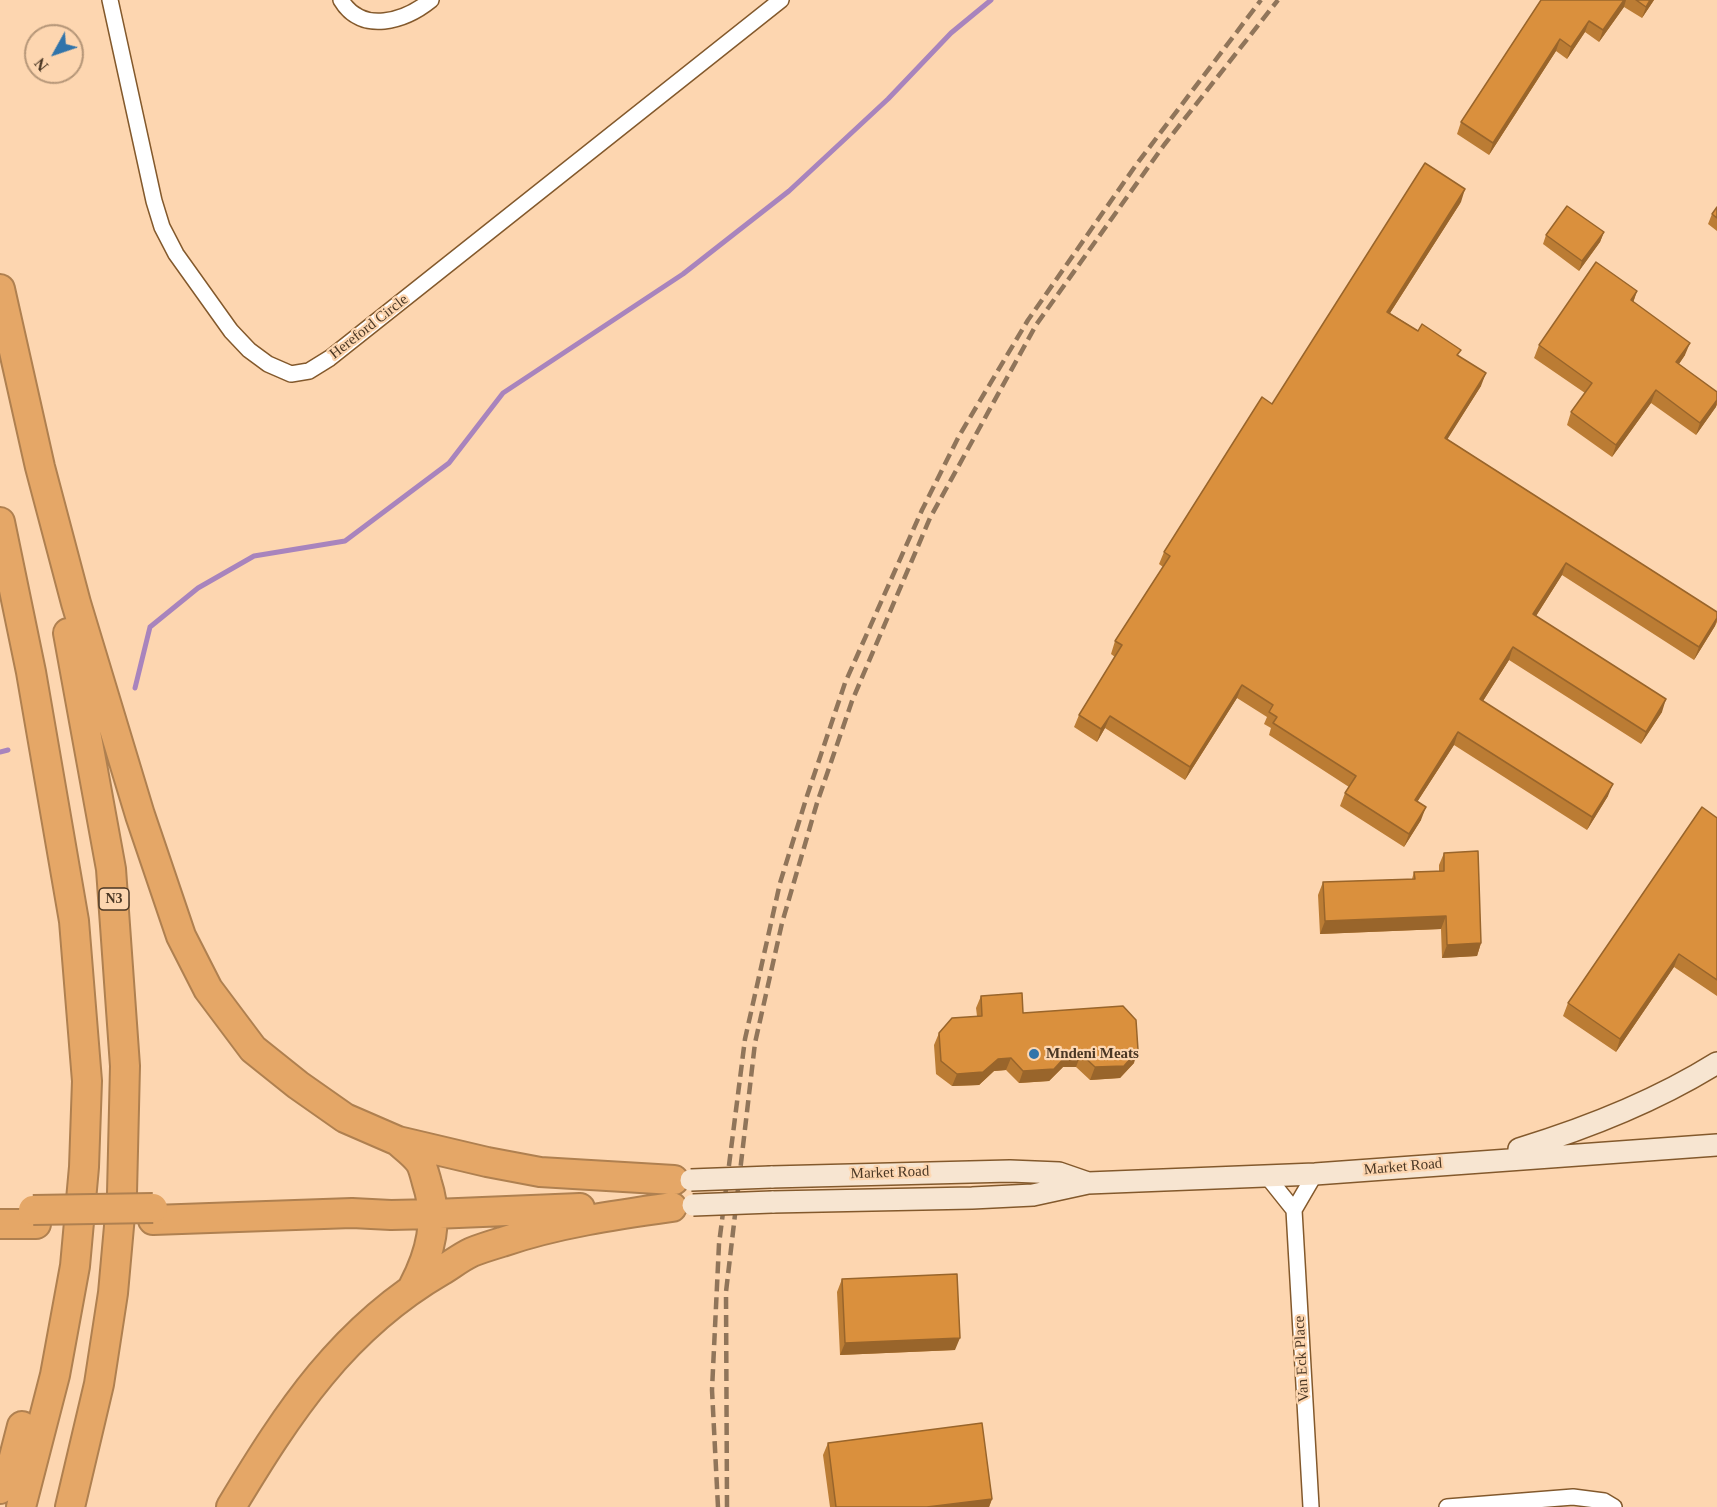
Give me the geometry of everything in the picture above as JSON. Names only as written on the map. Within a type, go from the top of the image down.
[{"type":"highway","points":[[0,289],[40,467],[76,603],[140,815],[181,936],[208,989],[253,1049],[298,1085],[345,1118],[398,1141],[540,1172],[683,1193]]},
{"type":"highway","name":"N3","points":[[0,296],[72,654],[111,869],[125,1066],[122,1193],[113,1293],[99,1384],[70,1507]]},
{"type":"highway","points":[[0,522],[31,672],[74,921],[87,1081],[84,1167],[75,1266],[55,1375],[21,1507]]},
{"type":"highway","points":[[398,1141],[419,1161],[433,1206],[432,1239],[425,1264],[413,1287]]},
{"type":"highway","points":[[0,1489],[13,1461],[84,1167]]},
{"type":"highway","points":[[0,1212],[34,1217],[153,1214],[352,1213],[391,1215],[433,1206],[683,1193]]},
{"type":"highway","points":[[231,1507],[271,1440],[316,1380],[360,1330],[413,1287],[472,1252],[532,1232],[593,1219],[683,1193]]},
{"type":"highway","points":[[153,1214],[353,1198],[408,1196],[433,1206]]},
{"type":"highway","points":[[0,1224],[34,1217]]},
{"type":"street","name":"Hereford Circle","points":[[110,0],[151,190],[162,228],[176,254],[231,331],[249,350],[268,364],[291,374],[309,371],[330,358],[781,0]]},
{"type":"street","points":[[341,0],[346,9],[363,20],[380,22],[402,18],[431,0]]},
{"type":"street","points":[[1478,1161],[1560,1137],[1602,1121],[1673,1089],[1717,1063]]},
{"type":"street","name":"Market Road","points":[[683,1193],[772,1202],[950,1199],[1033,1195],[1088,1183],[1315,1174],[1717,1145]]},
{"type":"street","name":"Market Road","points":[[683,1193],[771,1177],[1010,1171],[1059,1173],[1088,1183]]},
{"type":"street","points":[[1266,1175],[1294,1210],[1315,1174]]},
{"type":"street","name":"Van Eck Place","points":[[1294,1210],[1311,1507]]},
{"type":"street","points":[[1447,1507],[1573,1497],[1604,1501],[1614,1507]]},
{"type":"building","points":[[1541,0],[1624,0],[1603,30],[1589,21],[1571,47],[1560,39],[1493,143],[1461,122]]},
{"type":"building","points":[[1636,0],[1650,0],[1646,7]]},
{"type":"building","points":[[1425,163],[1465,189],[1387,312],[1418,331],[1422,324],[1461,350],[1457,355],[1486,373],[1445,438],[1717,612],[1717,618],[1699,647],[1566,563],[1533,614],[1666,699],[1646,732],[1513,647],[1480,699],[1613,784],[1592,817],[1458,732],[1415,800],[1426,807],[1409,834],[1345,793],[1356,776],[1273,723],[1277,717],[1269,712],[1273,705],[1242,685],[1190,767],[1110,716],[1101,729],[1079,715],[1122,645],[1115,641],[1170,556],[1164,552],[1262,397],[1272,404]]},
{"type":"building","points":[[1567,206],[1604,232],[1582,261],[1546,235]]},
{"type":"building","points":[[1717,207],[1717,218],[1712,214]]},
{"type":"building","points":[[1596,262],[1637,291],[1631,300],[1690,343],[1676,362],[1717,392],[1717,400],[1700,423],[1656,390],[1616,445],[1571,412],[1592,383],[1539,345]]},
{"type":"building","points":[[1702,807],[1717,818],[1717,980],[1679,954],[1620,1039],[1568,1003]]},
{"type":"building","points":[[1478,851],[1481,943],[1447,945],[1446,916],[1325,921],[1323,882],[1415,879],[1414,872],[1444,871],[1444,853]]},
{"type":"building","name":"Mndeni Meats","points":[[1022,993],[1023,1013],[1123,1006],[1136,1020],[1138,1050],[1124,1066],[1095,1067],[1081,1054],[1067,1055],[1054,1069],[1023,1071],[1011,1058],[998,1059],[983,1072],[957,1074],[941,1061],[939,1033],[952,1018],[982,1016],[981,996]]},
{"type":"building","points":[[957,1274],[960,1338],[845,1343],[842,1279]]},
{"type":"building","points":[[982,1423],[992,1499],[927,1507],[836,1507],[828,1443]]},
{"type":"waterway","points":[[135,688],[150,627],[198,588],[254,556],[345,541],[449,463],[503,393],[683,274],[789,191],[888,99],[951,33],[991,0]]},
{"type":"waterway","points":[[0,752],[8,750]]},
{"type":"railway","points":[[718,1507],[712,1390],[719,1244],[745,1039],[780,883],[845,683],[922,510],[959,436],[1028,320],[1136,165],[1261,0]]},
{"type":"railway","points":[[727,1507],[726,1292],[755,1043],[782,923],[817,803],[852,701],[930,518],[1036,325],[1164,145],[1278,0]]},
{"type":"place","name":"Mndeni Meats","points":[[1034,1054]]}]
